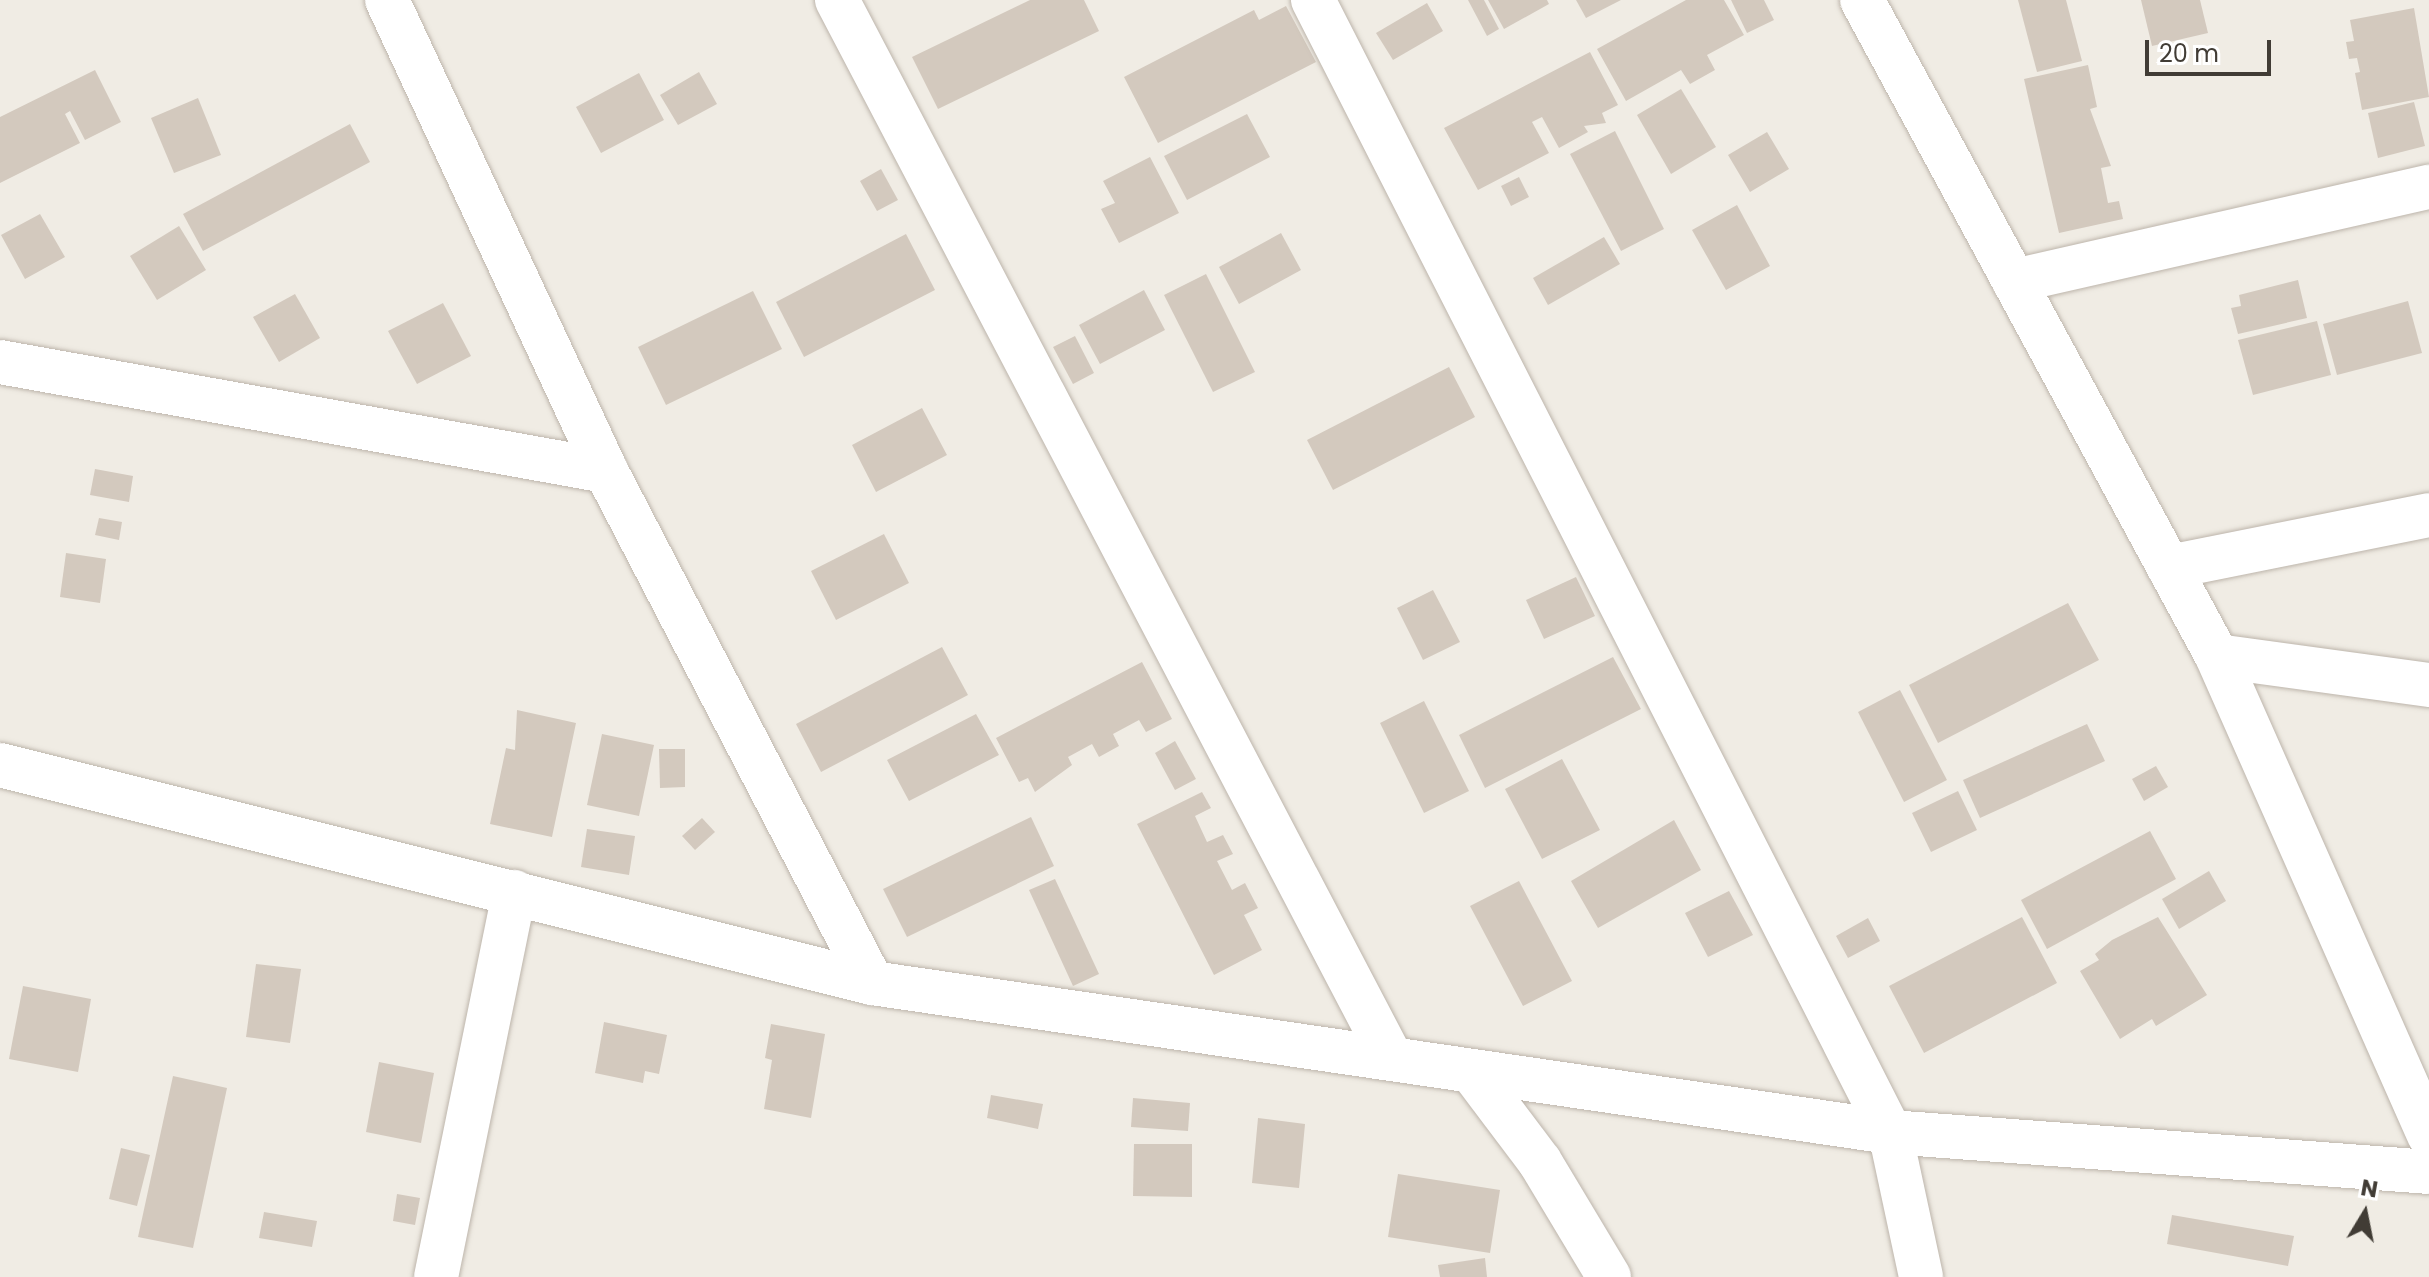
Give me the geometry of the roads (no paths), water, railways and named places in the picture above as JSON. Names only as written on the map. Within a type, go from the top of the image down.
[{"type":"street","points":[[387,0],[606,471],[872,983]]},
{"type":"street","points":[[837,0],[1390,1056]]},
{"type":"street","points":[[1313,0],[1890,1132],[1921,1277]]},
{"type":"street","points":[[1862,0],[2217,656],[2429,1135]]},
{"type":"street","points":[[2014,281],[2429,187]]},
{"type":"street","points":[[5,353],[606,471]]},
{"type":"street","points":[[2169,567],[2429,515]]},
{"type":"street","points":[[2217,656],[2429,685]]},
{"type":"street","points":[[0,765],[872,983],[1390,1056],[1473,1073],[1890,1132],[2429,1172]]},
{"type":"street","points":[[436,1277],[514,892]]},
{"type":"street","points":[[1473,1073],[1540,1162],[1609,1277]]}]
